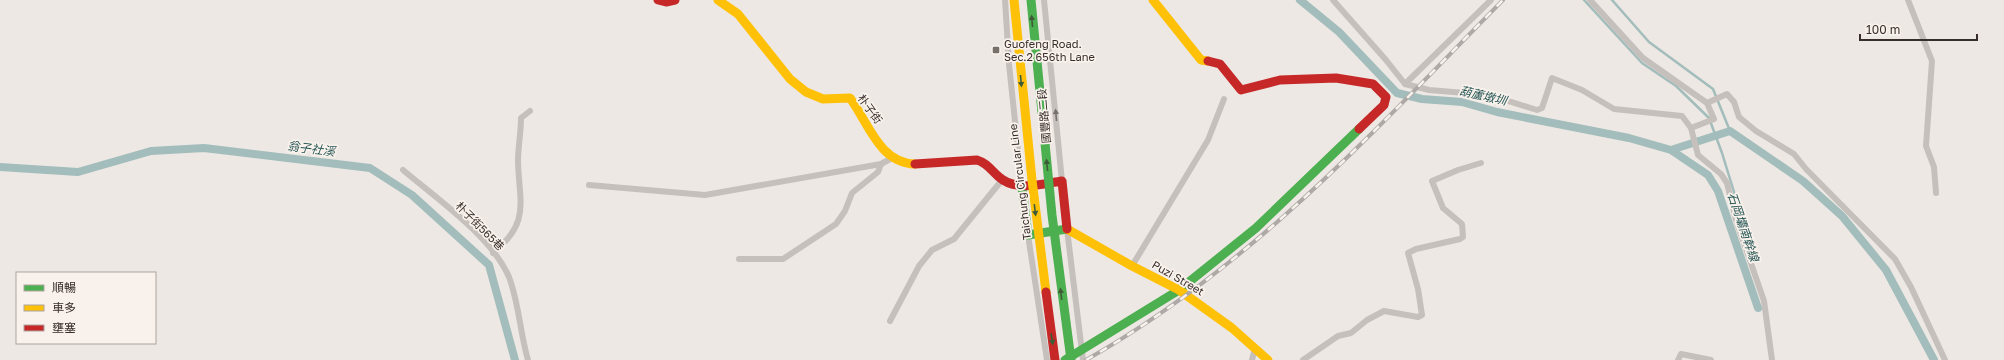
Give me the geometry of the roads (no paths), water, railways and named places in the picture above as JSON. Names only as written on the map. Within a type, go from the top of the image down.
[{"type":"main road","points":[[658,0],[666,2],[675,0]]},
{"type":"main road","name":"朴子街","points":[[718,0],[738,14],[758,41],[790,79],[806,92],[823,99],[850,98],[861,112],[877,140],[892,158]]},
{"type":"main road","name":"Taichung Circular Line","points":[[1014,0],[1026,134],[1045,295],[1055,360]]},
{"type":"main road","points":[[1030,0],[1063,309],[1071,360]]},
{"type":"main road","points":[[1065,360],[1082,356],[1179,290],[1268,218],[1366,125],[1384,105],[1386,97],[1375,84],[1353,80],[1302,78],[1270,82],[1247,90],[1241,90],[1220,64],[1201,60],[1153,0]]},
{"type":"main road","points":[[892,158],[906,165],[972,159],[984,162],[1002,180],[1022,188],[1062,181]]},
{"type":"main road","name":"國豐路二段","points":[[1062,181],[1067,229]]},
{"type":"main road","points":[[1022,188],[1028,235],[1067,229]]},
{"type":"main road","name":"Puzi Street","points":[[1067,229],[1132,266],[1179,290],[1232,328],[1268,360]]},
{"type":"street","points":[[1005,0],[1009,64],[1022,188]]},
{"type":"street","name":"國豐路二段","points":[[1044,0],[1062,181]]},
{"type":"street","points":[[1333,0],[1405,84],[1429,90],[1489,95],[1537,110],[1542,108],[1552,78],[1582,90],[1614,109],[1682,116],[1691,128],[1698,155],[1721,174],[1727,183],[1736,220],[1764,301],[1772,360]]},
{"type":"street","points":[[1405,84],[1491,0]]},
{"type":"street","points":[[1590,0],[1643,58],[1707,103],[1714,119],[1691,128]]},
{"type":"street","points":[[1908,0],[1932,61],[1926,146],[1934,167],[1936,192]]},
{"type":"street","points":[[1707,103],[1724,94],[1728,94],[1732,98],[1739,117],[1756,131],[1794,154],[1806,169],[1895,259],[1911,287],[1945,360]]},
{"type":"street","points":[[1132,266],[1208,140],[1224,98]]},
{"type":"street","points":[[493,252],[508,241],[519,220],[521,208],[518,160],[521,118],[530,111]]},
{"type":"street","points":[[589,185],[705,195],[881,164],[892,158]]},
{"type":"street","points":[[1303,360],[1338,336],[1352,333],[1367,320],[1384,311],[1418,317],[1422,315],[1408,253],[1416,249],[1463,237],[1462,224],[1443,208],[1432,182],[1458,170],[1481,163]]},
{"type":"street","points":[[740,259],[783,259],[836,224],[845,211],[852,193],[878,172],[881,164]]},
{"type":"street","name":"朴子街565巷","points":[[402,170],[463,221],[493,252],[509,279],[528,360]]},
{"type":"street","points":[[890,321],[919,266],[932,250],[954,239],[1002,180]]},
{"type":"street","points":[[1067,229],[1082,356]]},
{"type":"street","points":[[1028,235],[1047,360]]},
{"type":"street","points":[[1252,360],[1255,348]]},
{"type":"street","points":[[1678,360],[1681,354],[1711,360]]},
{"type":"waterway","name":"葫蘆墩圳","points":[[1300,0],[1339,32],[1397,93],[1422,99],[1462,102],[1497,112],[1629,138],[1671,150],[1708,175],[1718,191],[1758,308]]},
{"type":"waterway","name":"石岡壩南幹線","points":[[1584,0],[1642,63],[1676,86],[1709,118],[1722,153],[1742,218],[1741,223]]},
{"type":"waterway","points":[[1612,0],[1649,42],[1713,89],[1730,131]]},
{"type":"waterway","points":[[1671,150],[1730,131],[1803,181],[1842,216],[1886,270],[1934,360]]},
{"type":"waterway","name":"翁子社溪","points":[[0,167],[78,172],[151,151],[204,148],[370,168],[412,195],[489,265],[515,360]]},
{"type":"railway","points":[[1086,360],[1146,323],[1203,283],[1256,240],[1357,148],[1503,0]]},
{"type":"place","name":"Guofeng Road. Sec.2 656th Lane","points":[[996,50]]}]
